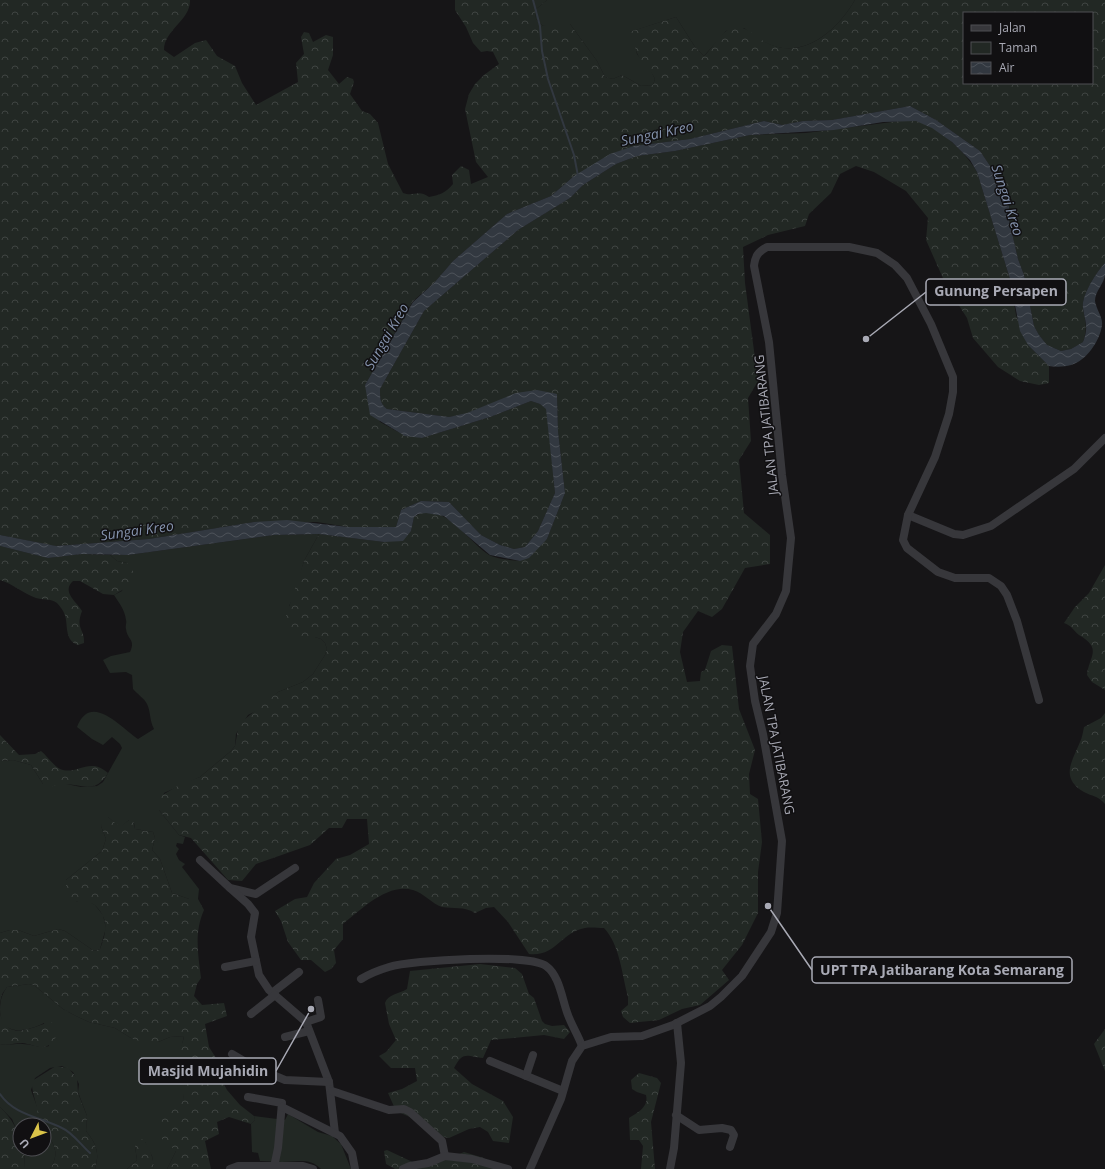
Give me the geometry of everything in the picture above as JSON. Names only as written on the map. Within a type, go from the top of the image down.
[{"type":"street","name":"JALAN TPA JATIBARANG","points":[[582,1046],[611,1037],[642,1036],[677,1023],[710,1006],[742,976],[771,932],[777,913],[782,841],[763,734],[755,701],[750,666],[753,644],[776,614],[786,592],[791,538],[782,475],[769,342],[754,266],[757,254],[768,247],[849,247],[877,253],[895,265],[907,278],[931,324],[953,377],[949,414],[935,457],[908,515]]},
{"type":"street","points":[[1039,700],[1017,622],[1007,594],[1001,586],[989,578],[955,578],[947,576],[938,572],[913,554],[906,548],[903,540],[908,515],[954,534],[963,535],[991,526],[1074,470],[1105,438]]},
{"type":"street","points":[[200,860],[248,904],[255,913],[251,937],[259,974],[274,994],[306,1022],[330,1082],[335,1133]]},
{"type":"street","points":[[230,888],[256,894],[295,868]]},
{"type":"street","points":[[361,979],[389,967],[420,962],[490,959],[541,963],[552,973],[582,1046],[572,1061],[563,1091],[530,1169]]},
{"type":"street","points":[[225,967],[256,961]]},
{"type":"street","points":[[251,1014],[299,972]]},
{"type":"street","points":[[306,1022],[321,1016],[318,1000]]},
{"type":"street","points":[[670,1169],[680,1063],[677,1023]]},
{"type":"street","points":[[285,1037],[310,1031]]},
{"type":"street","points":[[232,1054],[254,1067],[285,1080],[330,1082]]},
{"type":"street","points":[[526,1076],[532,1055]]},
{"type":"street","points":[[490,1061],[563,1091]]},
{"type":"street","points":[[332,1091],[389,1110],[404,1109],[410,1112],[442,1141],[445,1156]]},
{"type":"street","points":[[248,1097],[281,1102],[282,1107],[278,1148],[274,1167]]},
{"type":"street","points":[[282,1107],[335,1133],[349,1147],[355,1169]]},
{"type":"street","points":[[676,1115],[699,1130],[722,1128],[731,1130],[734,1135],[730,1147]]},
{"type":"street","points":[[403,1169],[410,1166],[428,1163],[445,1156],[472,1159],[508,1169]]},
{"type":"street","points":[[230,1169],[238,1166],[303,1166],[313,1169]]},
{"type":"green space","points":[[0,0],[190,0],[186,13],[168,37],[164,50],[174,57],[195,43],[206,40],[217,56],[235,66],[242,83],[256,105],[298,82],[296,63],[304,54],[301,37],[304,32],[309,33],[313,42],[326,35],[333,37],[333,55],[328,70],[339,84],[347,77],[353,79],[354,82],[350,94],[362,111],[370,114],[378,123],[388,164],[403,193],[419,193],[429,197],[448,190],[453,184],[452,175],[461,166],[469,170],[471,184],[488,177],[476,162],[465,109],[469,94],[475,84],[499,64],[493,52],[481,52],[473,43],[466,27],[455,10],[455,0],[547,0],[535,10],[536,19],[543,26],[549,24],[570,24],[597,61],[605,77],[613,79],[622,75],[641,86],[653,85],[655,79],[638,56],[629,32],[676,17],[695,47],[704,56],[724,33],[737,27],[746,29],[761,40],[779,47],[792,48],[805,46],[817,40],[839,22],[855,0],[1105,0],[1105,263],[1094,278],[1084,297],[1083,308],[1086,328],[1085,337],[1083,342],[1071,349],[1061,351],[1047,345],[1034,326],[1024,275],[1018,259],[1009,220],[1009,194],[980,151],[936,120],[910,106],[832,120],[803,121],[782,125],[764,121],[690,139],[634,146],[574,176],[551,196],[507,214],[453,261],[434,283],[413,301],[365,385],[380,422],[398,432],[422,438],[490,417],[531,401],[540,404],[547,409],[555,493],[538,531],[525,547],[514,549],[500,545],[481,535],[449,502],[421,501],[401,510],[396,527],[348,527],[317,522],[254,522],[149,539],[55,546],[0,535]]},
{"type":"green space","points":[[547,0],[855,0],[839,22],[828,32],[805,46],[792,48],[778,47],[764,42],[756,38],[744,28],[726,31],[704,56],[695,47],[676,17],[630,32],[637,54],[650,69],[655,79],[653,85],[641,86],[622,75],[613,79],[605,77],[597,61],[570,24],[543,26],[536,19],[535,10]]},
{"type":"green space","points":[[900,121],[916,121],[933,128],[959,149],[977,172],[1010,279],[1016,315],[1028,345],[1049,366],[1049,383],[1039,385],[1020,381],[998,367],[973,338],[967,318],[946,285],[926,240],[928,218],[906,191],[874,172],[856,166],[840,174],[831,193],[809,214],[805,226],[768,235],[743,247],[745,283],[758,381],[748,398],[751,441],[739,460],[744,513],[770,535],[770,564],[745,568],[722,609],[712,617],[698,611],[683,632],[680,652],[687,682],[700,681],[701,672],[705,670],[711,651],[722,645],[732,646],[739,709],[755,750],[749,774],[750,794],[758,799],[762,842],[758,872],[758,913],[742,945],[722,970],[729,980],[700,1005],[682,1009],[659,1020],[630,1023],[623,1017],[621,1011],[628,1005],[628,997],[620,961],[614,943],[604,928],[587,928],[577,930],[546,952],[529,954],[508,922],[494,907],[486,908],[475,913],[463,909],[442,907],[435,904],[417,891],[403,889],[394,890],[375,899],[343,924],[343,939],[334,950],[336,963],[331,969],[325,972],[311,960],[301,960],[288,942],[281,921],[275,911],[295,899],[307,897],[314,883],[336,859],[350,855],[369,844],[367,819],[347,819],[342,828],[329,828],[310,845],[256,864],[242,881],[228,880],[191,838],[179,835],[159,810],[159,797],[181,784],[200,777],[231,751],[235,746],[239,724],[278,692],[303,682],[313,674],[325,655],[327,649],[325,643],[321,639],[296,635],[284,622],[304,561],[319,534],[384,542],[411,531],[414,517],[424,512],[434,513],[444,517],[454,524],[489,555],[520,561],[547,539],[565,493],[558,431],[557,394],[486,406],[467,414],[449,417],[387,409],[383,405],[380,398],[380,389],[424,311],[518,230],[570,198],[583,185],[616,164],[637,156],[675,151],[750,135],[806,133]]},
{"type":"green space","points":[[319,534],[304,561],[295,594],[289,606],[303,637],[315,637],[321,639],[325,643],[327,649],[325,655],[313,674],[303,682],[278,692],[260,709],[248,715],[236,734],[235,746],[231,751],[200,777],[164,793],[159,810],[179,835],[185,837],[183,844],[177,843],[176,846],[179,849],[176,854],[179,860],[185,864],[182,867],[199,889],[198,899],[189,899],[172,893],[160,859],[152,850],[155,838],[153,832],[135,829],[134,823],[129,820],[120,828],[108,817],[101,826],[106,839],[102,851],[66,880],[77,902],[90,902],[95,905],[103,915],[106,928],[100,949],[94,951],[65,931],[58,929],[34,936],[18,930],[10,930],[0,933],[0,761],[13,760],[31,765],[43,784],[62,783],[81,787],[97,786],[103,782],[122,748],[120,744],[112,737],[103,745],[92,739],[77,727],[83,717],[90,712],[98,712],[115,721],[138,739],[154,729],[147,704],[133,689],[132,675],[126,672],[110,673],[103,660],[111,656],[130,652],[132,648],[132,642],[127,633],[126,621],[122,607],[114,595],[122,591],[127,563],[117,561],[110,555],[128,555],[274,535]]},
{"type":"green space","points":[[0,546],[48,558],[82,554],[110,555],[117,561],[127,563],[133,571],[134,577],[129,586],[114,595],[103,594],[80,581],[73,581],[70,585],[69,593],[82,611],[80,625],[84,643],[78,645],[73,643],[68,635],[63,610],[57,603],[52,600],[36,598],[0,580]]},
{"type":"green space","points":[[1105,565],[1105,690],[1092,682],[1087,675],[1093,653],[1091,644],[1064,623],[1075,607],[1089,593]]},
{"type":"green space","points":[[1105,713],[1105,804],[1076,787],[1070,775],[1070,768],[1084,727],[1101,718]]},
{"type":"green space","points":[[0,735],[19,755],[35,754],[41,751],[55,766],[60,769],[72,770],[95,766],[108,773],[102,781],[88,787],[66,784],[49,788],[43,784],[31,765],[13,760],[0,761]]},
{"type":"green space","points":[[104,817],[108,817],[120,827],[129,820],[133,820],[135,829],[153,832],[155,838],[152,850],[160,859],[172,893],[189,899],[198,899],[204,910],[198,935],[201,978],[197,984],[194,996],[202,1005],[224,1003],[227,1016],[205,1024],[209,1047],[216,1058],[218,1073],[227,1090],[240,1105],[254,1116],[255,1120],[251,1124],[229,1117],[217,1122],[219,1134],[205,1141],[211,1169],[167,1169],[176,1151],[161,1138],[162,1114],[183,1100],[184,1078],[178,1064],[178,1060],[184,1036],[170,1037],[158,1042],[144,1043],[131,1038],[115,1028],[89,1022],[76,1016],[63,1009],[35,986],[29,984],[7,987],[2,994],[0,1003],[0,933],[10,930],[18,930],[34,936],[58,929],[65,931],[94,951],[100,949],[105,930],[103,916],[98,908],[93,904],[78,902],[72,899],[67,890],[66,880],[102,851],[106,839],[101,826]]},
{"type":"green space","points":[[480,964],[515,968],[522,974],[529,994],[534,998],[542,1021],[545,1024],[552,1026],[564,1025],[570,1032],[564,1039],[544,1035],[491,1040],[483,1058],[469,1056],[463,1057],[454,1068],[472,1084],[503,1101],[513,1117],[509,1143],[493,1141],[488,1132],[480,1127],[469,1129],[449,1138],[438,1136],[412,1118],[396,1111],[388,1093],[402,1089],[417,1081],[415,1068],[391,1068],[379,1056],[386,1052],[396,1040],[389,1024],[385,1003],[386,1000],[391,996],[407,989],[410,971]]},
{"type":"green space","points":[[29,984],[35,986],[63,1009],[89,1022],[115,1028],[131,1038],[158,1042],[170,1037],[184,1036],[178,1063],[183,1074],[185,1087],[176,1151],[167,1169],[154,1169],[152,1156],[145,1142],[135,1146],[137,1160],[127,1169],[95,1169],[97,1153],[95,1144],[86,1131],[87,1116],[78,1092],[79,1084],[73,1072],[62,1066],[50,1068],[35,1078],[31,1090],[39,1112],[38,1117],[12,1117],[12,1119],[0,1107],[0,1044],[27,1044],[43,1047],[49,1046],[44,1023],[30,1029],[23,1030],[16,1030],[4,1025],[1,1019],[0,1006],[2,997],[7,987]]},
{"type":"green space","points":[[0,1014],[4,1023],[9,1028],[15,1030],[29,1029],[51,1022],[60,1028],[60,1030],[50,1045],[46,1047],[22,1043],[6,1045],[0,1044]]},
{"type":"green space","points":[[1105,1029],[1105,1071],[1094,1044]]},
{"type":"green space","points":[[56,1066],[68,1068],[77,1078],[78,1093],[87,1116],[86,1131],[95,1144],[97,1153],[95,1169],[50,1169],[55,1158],[55,1149],[52,1142],[52,1117],[38,1117],[32,1081]]},
{"type":"green space","points":[[639,1073],[657,1078],[661,1083],[651,1122],[655,1169],[641,1169],[643,1146],[639,1140],[630,1140],[629,1118],[642,1109],[646,1103],[646,1095],[632,1089],[631,1080]]},
{"type":"green space","points":[[0,1107],[12,1121],[12,1157],[24,1157],[25,1169],[0,1169]]},
{"type":"green space","points":[[288,1114],[318,1132],[332,1136],[341,1144],[351,1169],[321,1169],[312,1163],[303,1161],[260,1161],[258,1153],[252,1152],[251,1124],[255,1120],[254,1116],[285,1120]]},
{"type":"green space","points":[[140,1138],[148,1147],[152,1156],[154,1169],[127,1169],[137,1160],[135,1146]]},
{"type":"green space","points":[[52,1142],[55,1149],[55,1158],[50,1169],[25,1169],[24,1157],[52,1157]]},
{"type":"green space","points":[[387,1150],[419,1165],[446,1160],[464,1152],[484,1158],[495,1169],[395,1169],[386,1164],[384,1151]]},
{"type":"water","name":"Sungai Kreo","points":[[910,106],[936,120],[980,151],[1009,194],[1009,220],[1018,259],[1024,275],[1034,326],[1047,345],[1061,351],[1071,349],[1083,342],[1086,328],[1083,308],[1084,297],[1094,278],[1105,263],[1105,275],[1095,297],[1101,319],[1101,331],[1091,350],[1077,363],[1060,367],[1049,366],[1028,345],[1020,331],[1010,279],[977,172],[970,160],[952,142],[932,128],[916,121],[883,122],[834,130],[750,135],[675,151],[637,156],[616,164],[583,185],[570,198],[518,230],[424,311],[380,389],[381,400],[387,409],[449,417],[467,413],[516,393],[537,390],[557,394],[558,431],[565,493],[547,539],[529,558],[520,561],[490,555],[444,516],[426,513],[418,514],[414,517],[411,531],[403,541],[384,542],[319,534],[274,535],[128,555],[82,554],[48,558],[0,546],[0,535],[56,546],[149,539],[254,522],[287,520],[348,527],[396,527],[401,510],[421,501],[449,502],[481,535],[500,545],[514,549],[525,547],[538,531],[555,493],[546,409],[540,404],[531,401],[490,417],[422,438],[405,436],[370,415],[365,385],[413,302],[434,283],[453,261],[507,214],[551,196],[574,176],[610,154],[634,146],[690,139],[764,121],[782,125],[803,121],[832,120]]},
{"type":"waterway","points":[[533,0],[540,26],[542,51],[548,79],[574,155],[578,176]]},
{"type":"waterway","points":[[0,1094],[12,1107],[66,1130],[90,1153]]},
{"type":"place","name":"Gunung Persapen","points":[[866,339]]},
{"type":"place","name":"UPT TPA Jatibarang Kota Semarang","points":[[768,906]]},
{"type":"place","name":"Masjid Mujahidin","points":[[311,1009]]}]
